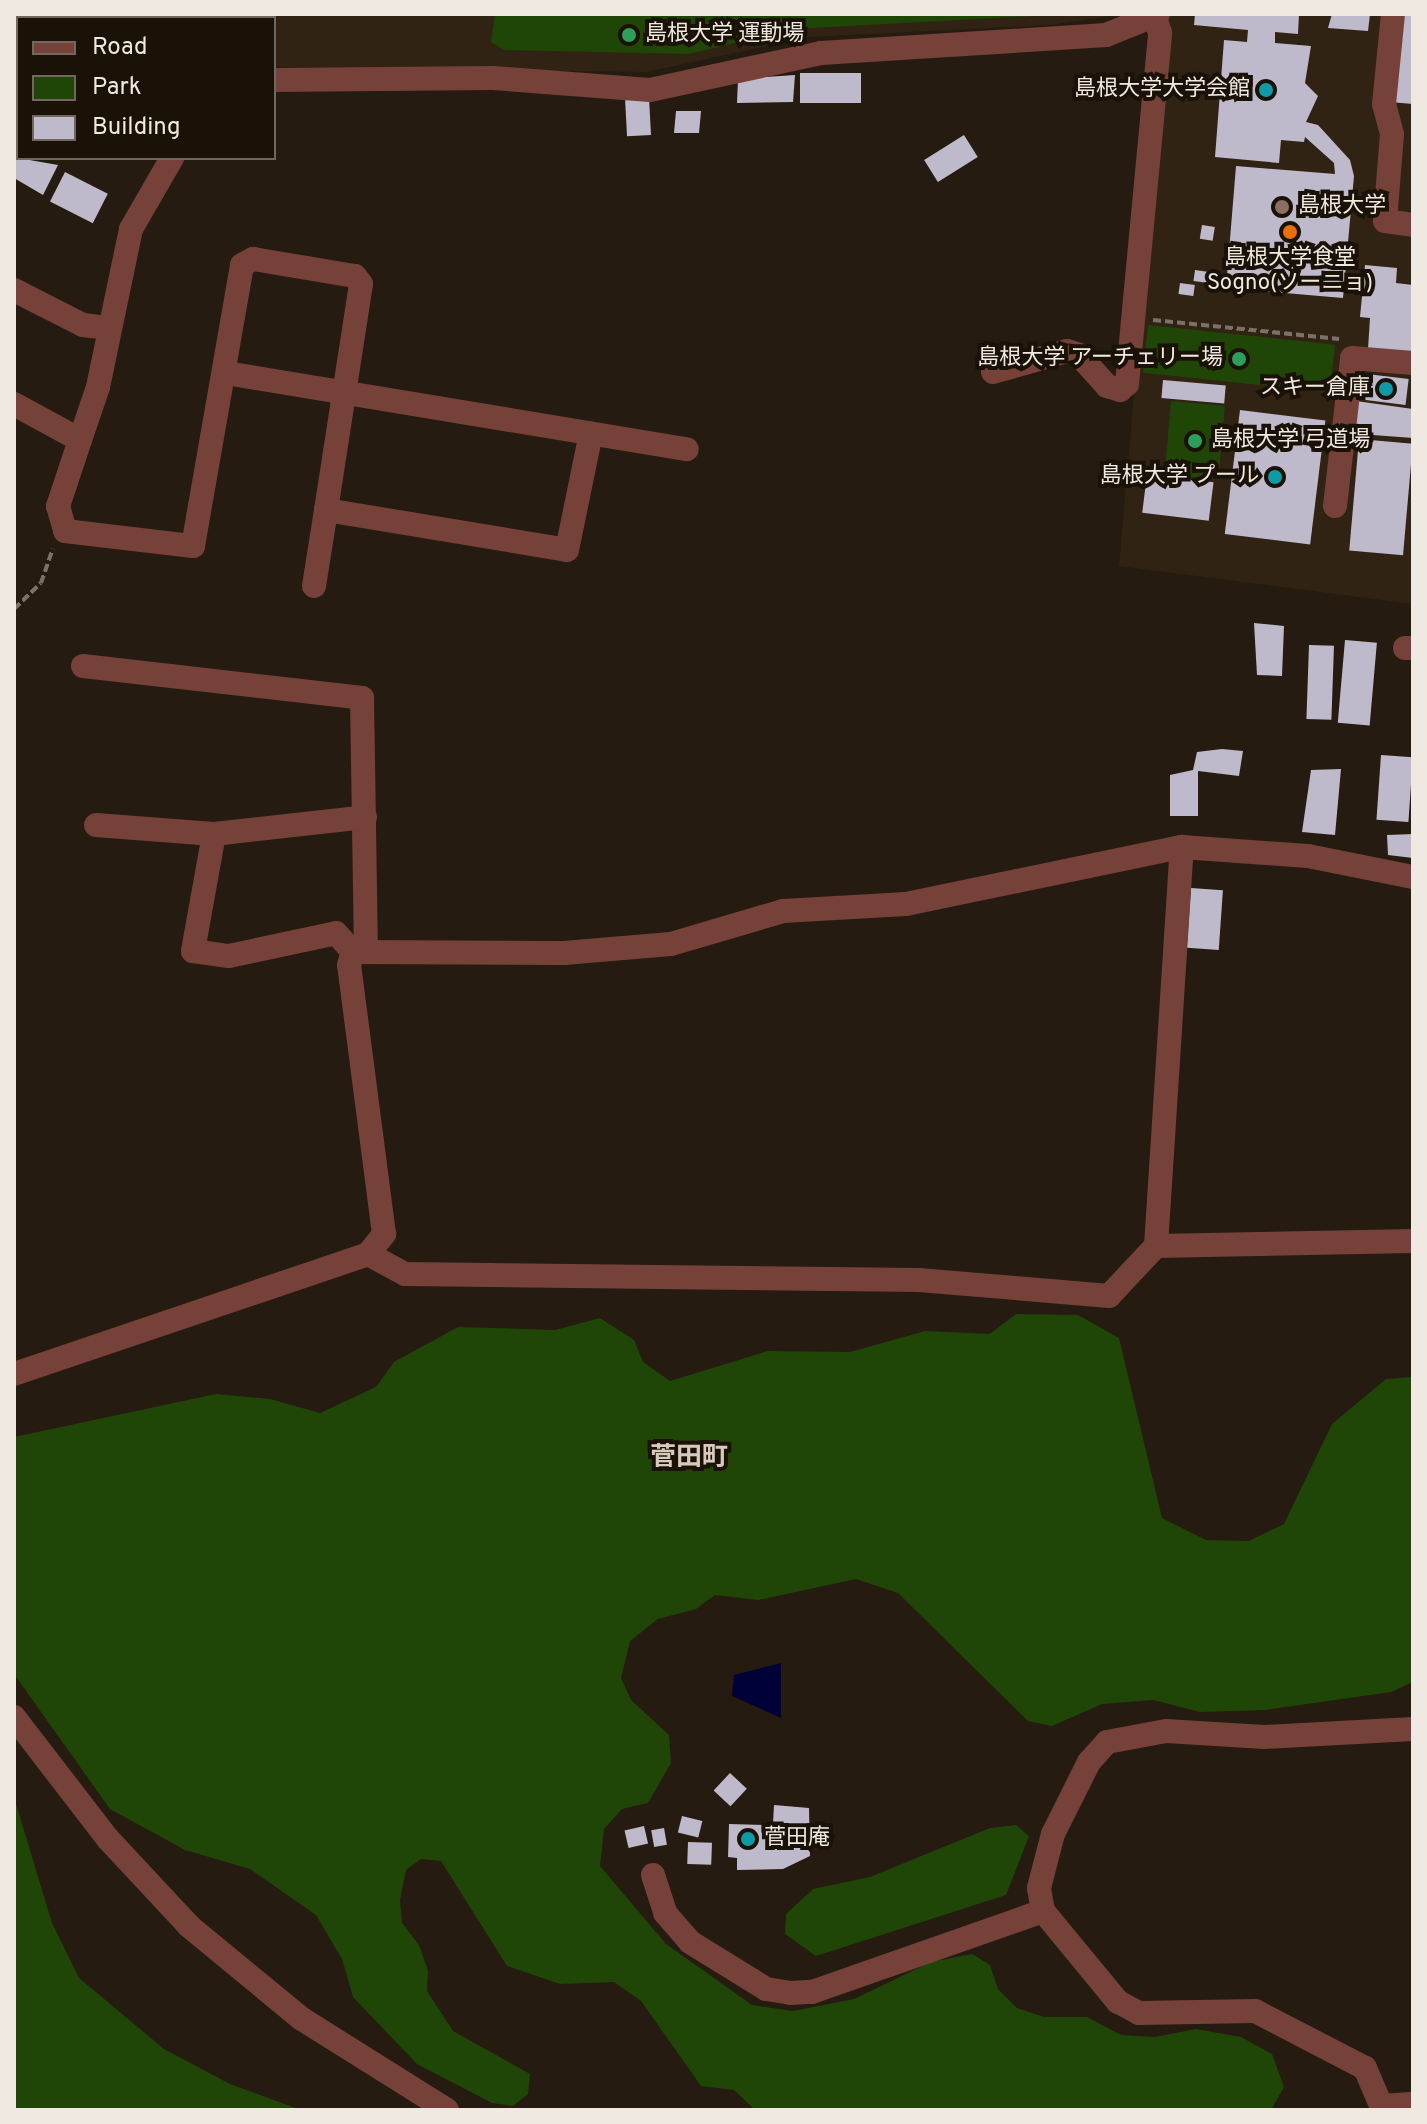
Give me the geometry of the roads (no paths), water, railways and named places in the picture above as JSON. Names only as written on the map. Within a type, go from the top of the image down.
[{"type":"street","points":[[1393,14],[1384,104],[1392,134],[1385,221],[1413,225]]},
{"type":"street","points":[[276,80],[493,78],[650,90],[821,53],[1106,35],[1156,16],[1160,33],[1130,377],[1120,390],[1107,386],[1079,355],[1067,351],[993,372]]},
{"type":"street","points":[[171,160],[131,229],[80,440],[58,506],[65,531],[193,546],[226,373],[242,265],[253,259],[355,276],[361,284],[314,586]]},
{"type":"street","points":[[14,290],[83,325],[107,328]]},
{"type":"street","points":[[1335,506],[1352,358],[1413,363]]},
{"type":"street","points":[[226,373],[687,449]]},
{"type":"street","points":[[14,404],[80,440]]},
{"type":"street","points":[[326,510],[567,550],[591,433]]},
{"type":"street","points":[[14,1374],[368,1254],[384,1234],[385,1210],[349,965],[360,951],[365,817],[362,698],[83,666]]},
{"type":"street","points":[[96,825],[214,834],[365,817]]},
{"type":"street","points":[[214,834],[193,951],[229,956],[336,933],[360,951],[564,953],[671,944],[783,911],[906,904],[1182,847],[1308,856],[1413,877]]},
{"type":"street","points":[[368,1254],[405,1274],[919,1280],[1109,1296],[1156,1246],[1182,847]]},
{"type":"street","points":[[1156,1246],[1413,1241]]},
{"type":"street","points":[[14,1717],[108,1839],[189,1926],[302,2019],[447,2110]]},
{"type":"street","points":[[1413,1729],[1264,1737],[1166,1731],[1107,1742],[1089,1762],[1053,1834],[1039,1888],[1043,1911],[1118,2002],[1139,2013],[1255,2011],[1365,2068],[1382,2108],[1413,2104]]},
{"type":"street","points":[[653,1875],[665,1913],[690,1942],[766,1989],[790,1993],[812,1992],[1043,1911]]},
{"type":"place","name":"島根大学 運動場","points":[[629,35]]},
{"type":"place","name":"島根大学大学会館","points":[[1266,90]]},
{"type":"place","name":"島根大学","points":[[1282,207]]},
{"type":"place","name":"島根大学食堂 Sogno(ソーニョ)","points":[[1290,232]]},
{"type":"place","name":"島根大学 アーチェリー場","points":[[1239,359]]},
{"type":"place","name":"スキー倉庫","points":[[1386,389]]},
{"type":"place","name":"島根大学 弓道場","points":[[1195,441]]},
{"type":"place","name":"島根大学 プール","points":[[1275,477]]},
{"type":"place","name":"菅田庵","points":[[748,1839]]},
{"type":"district","name":"菅田町","points":[[689,1459]]}]
